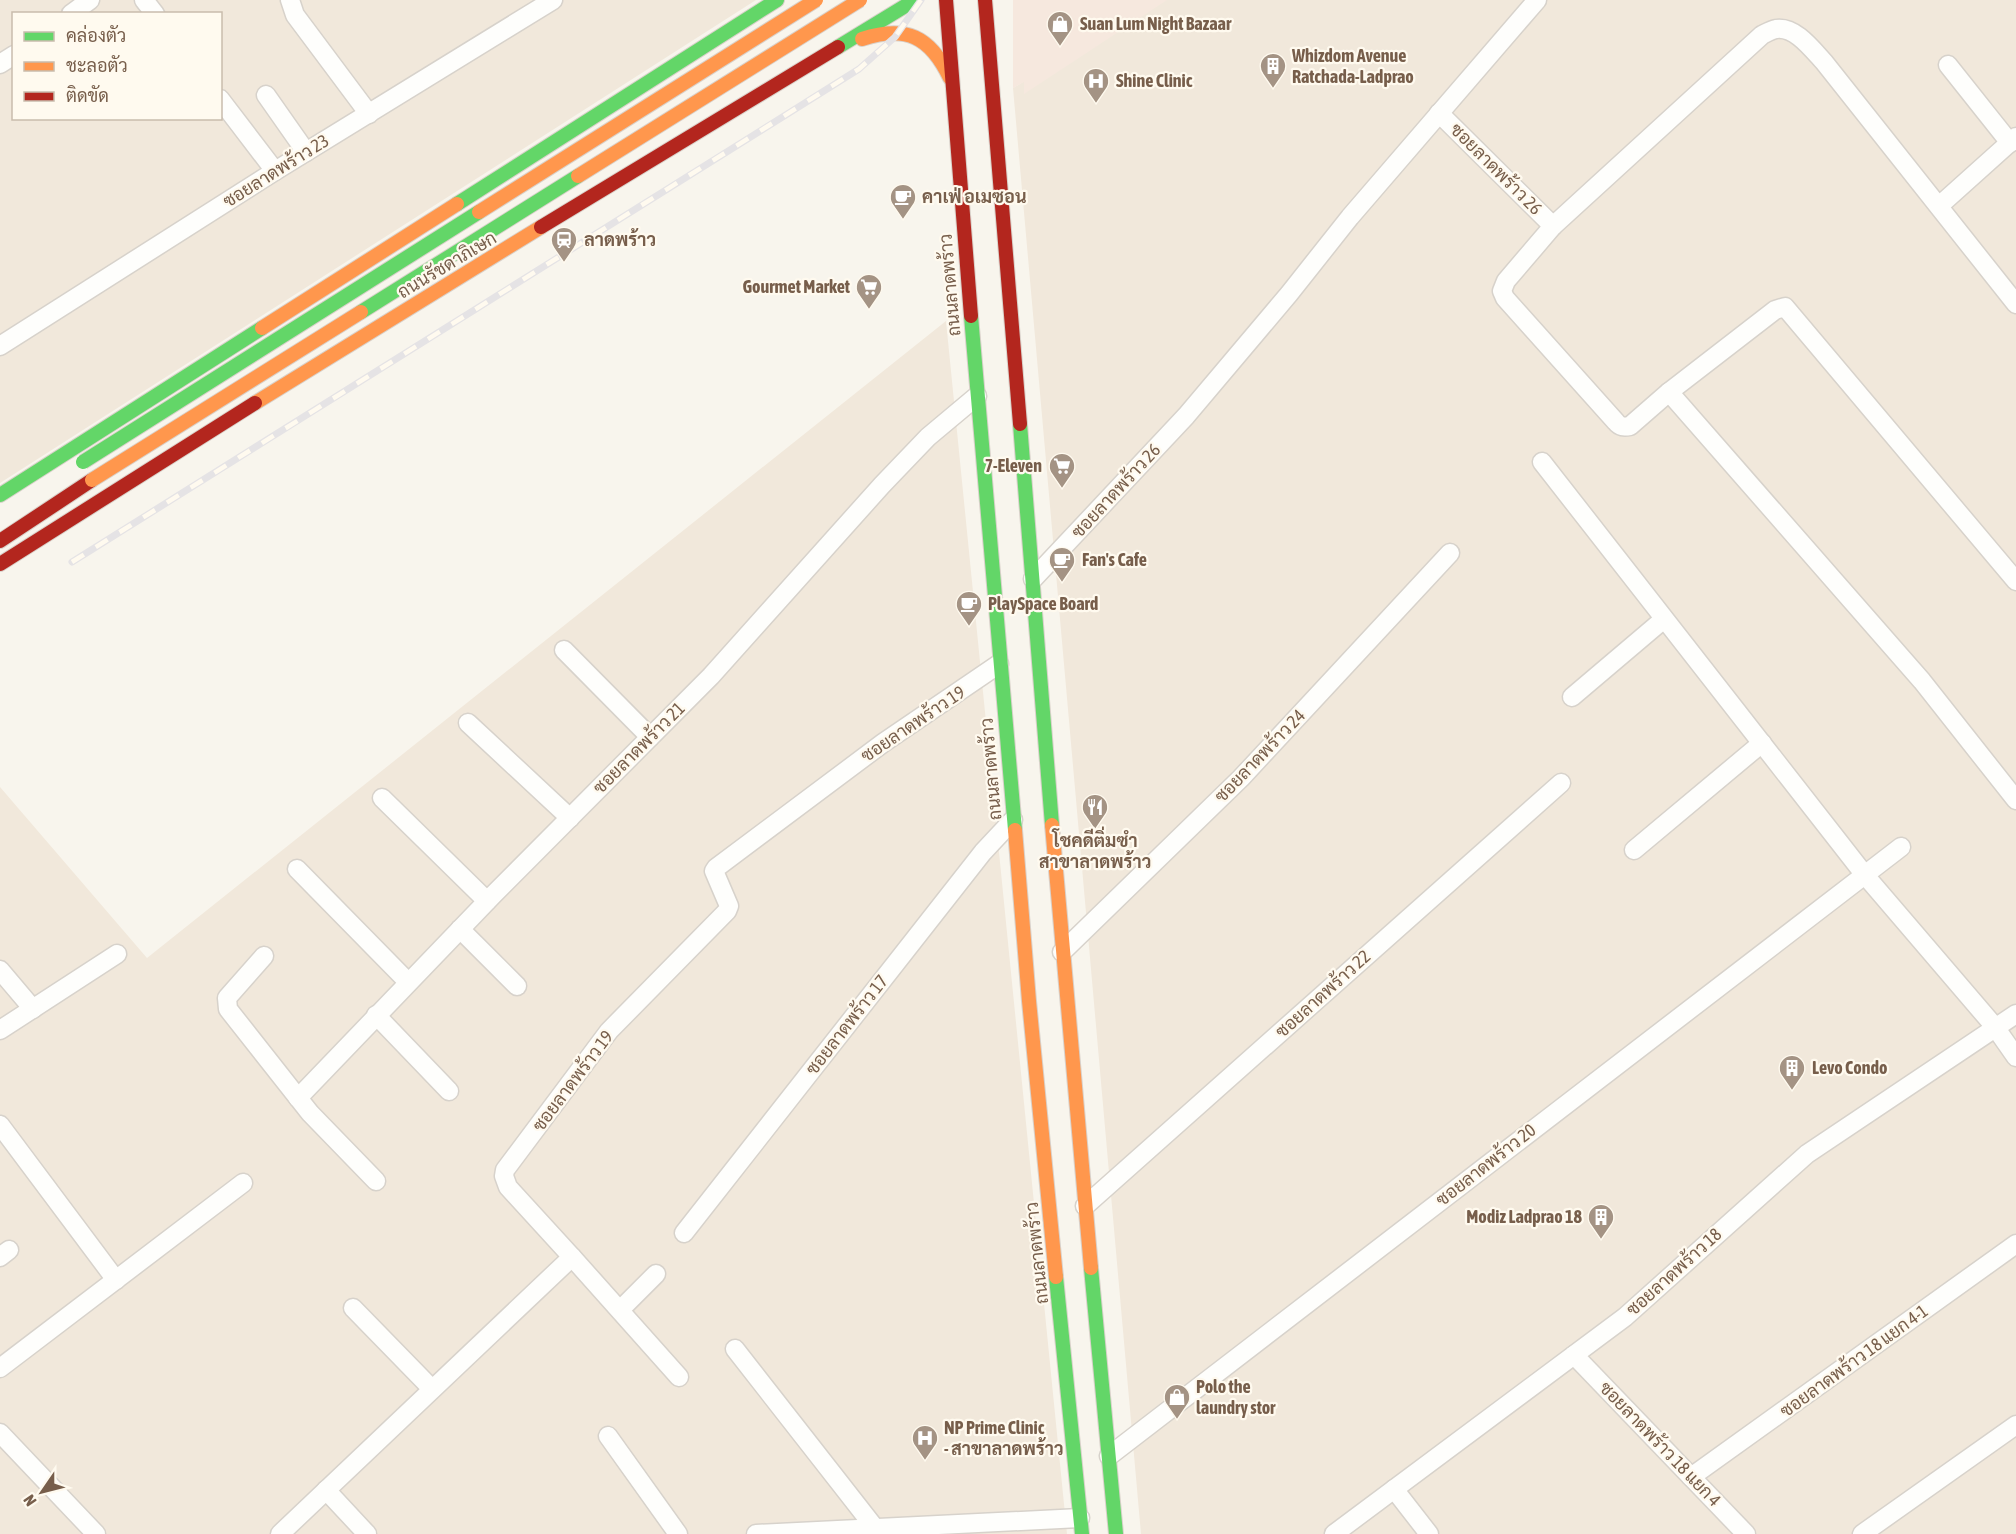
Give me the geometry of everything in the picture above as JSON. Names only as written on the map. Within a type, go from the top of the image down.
[{"type":"main road","points":[[0,495],[777,0]]},
{"type":"main road","name":"ถนนรัชดาภิเษก","points":[[78,465],[816,0]]},
{"type":"main road","name":"ถนนรัชดาภิเษก","points":[[0,541],[92,480],[860,0]]},
{"type":"main road","name":"ถนนรัชดาภิเษก","points":[[0,564],[336,352],[915,0]]},
{"type":"main road","name":"ถนนลาดพร้าว","points":[[946,0],[1013,820],[1091,1457],[1094,1520]]},
{"type":"main road","name":"ถนนลาดพร้าว","points":[[985,0],[1034,579],[1062,952],[1085,1206],[1094,1520]]},
{"type":"main road","points":[[841,46],[879,34],[894,32],[912,37],[931,48],[943,63],[951,80]]},
{"type":"main road","points":[[583,122],[606,122],[611,125],[617,129],[632,153],[631,161],[626,169],[610,184]]},
{"type":"main road","points":[[442,213],[470,213],[481,219],[496,243],[494,251],[484,263]]},
{"type":"main road","name":"ถนนลาดพร้าว","points":[[1094,1520],[1116,1534]]},
{"type":"street","points":[[74,12],[90,0]]},
{"type":"street","points":[[144,0],[153,12]]},
{"type":"street","points":[[290,0],[295,15],[369,114]]},
{"type":"street","name":"ซอยลาดพร้าว 23","points":[[0,346],[275,171],[554,0]]},
{"type":"street","points":[[1439,113],[1537,0]]},
{"type":"street","name":"ซอยลาดพร้าว 26","points":[[1034,579],[1186,416],[1439,113],[1553,226],[1762,35],[1775,29],[1789,30],[1806,43],[1824,62],[2016,304]]},
{"type":"street","points":[[1940,206],[2013,140],[1948,65]]},
{"type":"street","points":[[266,95],[306,152]]},
{"type":"street","points":[[222,102],[275,171]]},
{"type":"street","points":[[1553,226],[1503,285],[1502,291],[1505,298],[1619,425],[1630,426],[1669,392],[1775,310],[1785,307],[2016,581]]},
{"type":"street","points":[[1669,392],[1922,681],[2016,800]]},
{"type":"street","name":"ซอยลาดพร้าว 21","points":[[298,1098],[408,982],[711,676],[882,485],[928,438],[977,396]]},
{"type":"street","points":[[1542,462],[1864,874],[1995,1027],[2016,1057]]},
{"type":"street","name":"ซอยลาดพร้าว 24","points":[[1062,952],[1241,778],[1450,553]]},
{"type":"street","points":[[1572,697],[1664,619]]},
{"type":"street","points":[[564,650],[650,737]]},
{"type":"street","name":"ซอยลาดพร้าว 19","points":[[572,1257],[508,1187],[504,1176],[505,1170],[609,1031],[728,911],[729,906],[714,871],[716,868],[883,743],[999,664]]},
{"type":"street","points":[[468,723],[570,818]]},
{"type":"street","points":[[1634,850],[1762,743]]},
{"type":"street","name":"ซอยลาดพร้าว 22","points":[[1085,1206],[1561,783]]},
{"type":"street","points":[[382,798],[487,902]]},
{"type":"street","name":"ซอยลาดพร้าว 17","points":[[684,1233],[983,852],[1013,820]]},
{"type":"street","name":"ซอยลาดพร้าว 20","points":[[1091,1457],[1901,847]]},
{"type":"street","points":[[297,869],[408,982]]},
{"type":"street","points":[[460,929],[517,986]]},
{"type":"street","points":[[0,1030],[117,954]]},
{"type":"street","points":[[264,956],[228,998],[227,1005],[230,1012],[310,1113],[376,1180]]},
{"type":"street","points":[[0,970],[33,1009]]},
{"type":"street","name":"ซอยลาดพร้าว 18","points":[[1334,1534],[1625,1317],[1807,1154],[2016,1014]]},
{"type":"street","points":[[376,1015],[449,1091]]},
{"type":"street","points":[[0,1125],[117,1280]]},
{"type":"street","points":[[0,1368],[243,1183]]},
{"type":"street","name":"ซอยลาดพร้าว 18 แยก 4-1","points":[[1691,1477],[2016,1245]]},
{"type":"street","points":[[280,1534],[572,1257],[679,1377]]},
{"type":"street","points":[[620,1310],[656,1274]]},
{"type":"street","points":[[353,1308],[432,1389]]},
{"type":"street","points":[[735,1349],[872,1531]]},
{"type":"street","name":"ซอยลาดพร้าว 18 แยก 4","points":[[1574,1355],[1746,1534]]},
{"type":"street","points":[[1862,1534],[2016,1425]]},
{"type":"street","points":[[0,1433],[96,1534]]},
{"type":"street","points":[[608,1436],[678,1534]]},
{"type":"street","points":[[1394,1489],[1429,1534]]},
{"type":"street","points":[[326,1490],[367,1534]]},
{"type":"street","points":[[756,1534],[872,1531],[1094,1520]]},
{"type":"shaded area","points":[[0,0],[756,0],[0,483]]},
{"type":"shaded area","name":"Suan Lum Night Bazaar","points":[[1013,0],[1167,0],[1024,94],[1024,82],[1013,88]]},
{"type":"shaded area","points":[[1157,0],[2016,0],[2016,1534],[1141,1534],[1013,88]]},
{"type":"shaded area","points":[[946,321],[1067,1534],[0,1534],[0,787],[147,958]]},
{"type":"railway","points":[[72,562],[859,69],[895,37],[921,0]]},
{"type":"traffic: fast","points":[[457,204],[777,0]]},
{"type":"traffic: fast","points":[[838,47],[915,0]]},
{"type":"traffic: fast","points":[[361,312],[578,176]]},
{"type":"traffic: fast","points":[[83,462],[479,212]]},
{"type":"traffic: fast","points":[[971,316],[1015,830]]},
{"type":"traffic: fast","points":[[0,495],[262,328]]},
{"type":"traffic: fast","points":[[1020,424],[1052,825]]},
{"type":"traffic: fast","points":[[1091,1268],[1116,1534]]},
{"type":"traffic: fast","points":[[1056,1277],[1082,1534]]},
{"type":"traffic: slow","points":[[479,212],[816,0]]},
{"type":"traffic: slow","points":[[578,176],[860,0]]},
{"type":"traffic: slow","points":[[862,39],[892,33],[915,38],[934,52],[950,78]]},
{"type":"traffic: slow","points":[[262,328],[457,204]]},
{"type":"traffic: slow","points":[[255,403],[541,227]]},
{"type":"traffic: slow","points":[[92,480],[361,312]]},
{"type":"traffic: slow","points":[[1052,825],[1091,1268]]},
{"type":"traffic: slow","points":[[1015,830],[1056,1277]]},
{"type":"traffic: jam","points":[[946,0],[971,316]]},
{"type":"traffic: jam","points":[[985,0],[1020,424]]},
{"type":"traffic: jam","points":[[541,227],[838,47]]},
{"type":"traffic: jam","points":[[0,564],[255,403]]},
{"type":"traffic: jam","points":[[0,541],[92,480]]},
{"type":"place","name":"Suan Lum Night Bazaar","points":[[1060,47]]},
{"type":"place","name":"Whizdom Avenue Ratchada-Ladprao","points":[[1273,89]]},
{"type":"place","name":"Shine Clinic","points":[[1096,104]]},
{"type":"place","name":"คาเฟ่ อเมซอน","points":[[903,220]]},
{"type":"place","name":"ลาดพร้าว","points":[[564,263]]},
{"type":"place","name":"Gourmet Market","points":[[869,310]]},
{"type":"place","name":"7-Eleven","points":[[1062,489]]},
{"type":"place","name":"Fan's Cafe","points":[[1062,583]]},
{"type":"place","name":"PlaySpace Board","points":[[969,627]]},
{"type":"place","name":"โชคดีติ่มซำ สาขาลาดพร้าว","points":[[1095,830]]},
{"type":"place","name":"Levo Condo","points":[[1792,1091]]},
{"type":"place","name":"Modiz Ladprao 18","points":[[1601,1240]]},
{"type":"place","name":"Polo the laundry stor","points":[[1177,1420]]},
{"type":"place","name":"NP Prime Clinic - สาขาลาดพร้าว","points":[[925,1461]]}]
